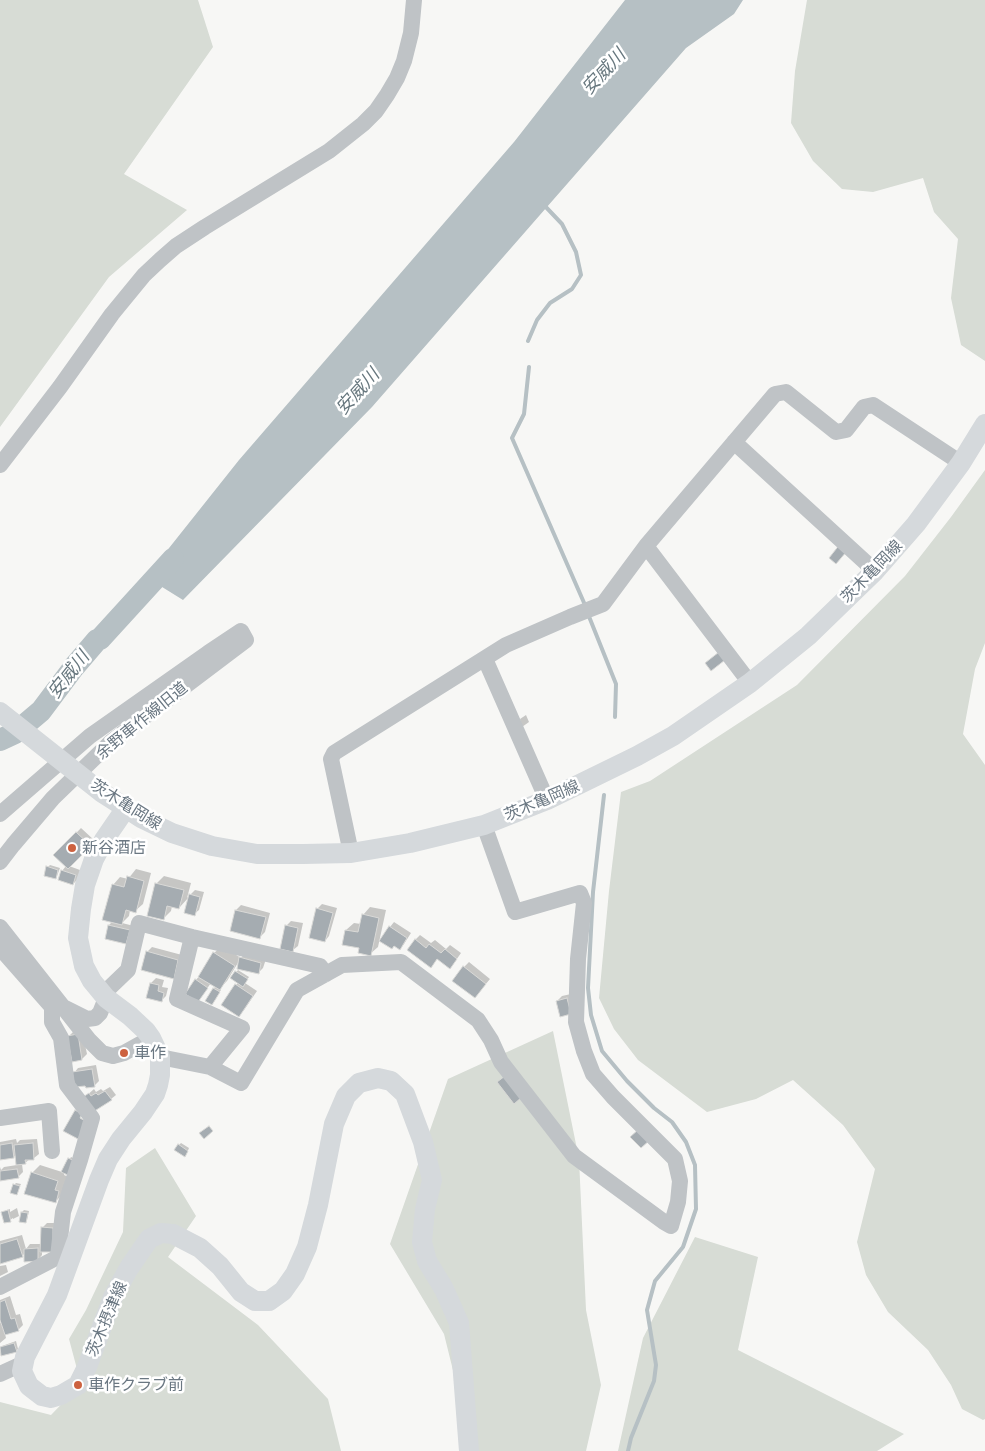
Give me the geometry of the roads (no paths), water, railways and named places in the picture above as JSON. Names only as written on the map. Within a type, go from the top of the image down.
[{"type":"main road","name":"茨木亀岡線","points":[[0,712],[101,792],[141,818],[172,833],[212,846],[257,854],[351,853],[410,844],[484,825],[547,800],[600,775],[666,740],[750,683],[808,636],[876,571],[916,524],[961,463],[985,424]]},
{"type":"main road","points":[[23,1367],[36,1335],[57,1296],[108,1159],[155,1094],[160,1075],[160,1057],[151,1038],[130,1016],[104,996],[92,981],[84,966],[78,938],[80,909],[85,885],[94,859],[104,840],[126,808]]},
{"type":"main road","name":"茨木摂津線","points":[[23,1367],[29,1386],[42,1396],[51,1398],[78,1386],[100,1336],[113,1297],[129,1268],[149,1239],[160,1233],[173,1234],[200,1248],[220,1266],[241,1292],[255,1301],[269,1301],[284,1291],[295,1274],[308,1247],[334,1124],[346,1096],[359,1083],[378,1078],[391,1081],[405,1094],[423,1142],[432,1180],[425,1209],[422,1242],[427,1262],[444,1288],[459,1323],[469,1451]]},
{"type":"street","points":[[0,465],[60,387],[112,314],[144,275],[168,253],[205,227],[329,151],[376,111],[387,96],[404,61],[411,33],[414,0]]},
{"type":"street","points":[[351,853],[331,759],[334,753],[506,645],[603,604],[646,546],[775,394],[786,392],[836,432],[846,430],[864,407],[873,405],[961,463]]},
{"type":"street","points":[[734,442],[876,571]]},
{"type":"street","points":[[646,546],[750,683]]},
{"type":"street","name":"余野車作線旧道","points":[[0,814],[90,736],[241,631],[246,640],[111,742],[53,798],[0,862]]},
{"type":"street","points":[[485,659],[547,800]]},
{"type":"street","points":[[160,1057],[210,1067],[241,1083],[297,990],[342,965],[401,962],[478,1020],[491,1040],[501,1062],[574,1156],[671,1226],[678,1202],[680,1181],[675,1159],[614,1098],[593,1074],[576,1022],[578,969],[584,903],[580,893],[516,912],[484,825]]},
{"type":"street","points":[[96,1048],[93,1025],[95,1018],[100,1013],[104,996],[128,970],[140,923],[192,937],[320,966],[326,974]]},
{"type":"street","points":[[192,937],[177,998],[242,1028],[210,1067]]},
{"type":"street","points":[[2,938],[64,1007],[88,1040],[102,1053],[113,1056],[124,1053],[151,1038]]},
{"type":"street","points":[[0,1287],[58,1257],[63,1212],[92,1118],[67,1085],[61,1038],[52,1022],[52,1007],[2,938]]},
{"type":"street","points":[[64,1007],[87,1018],[95,1018]]},
{"type":"street","points":[[0,1118],[49,1112],[52,1151]]},
{"type":"street","points":[[0,1374],[23,1367]]},
{"type":"street","points":[[0,1383],[23,1367]]},
{"type":"water","points":[[625,0],[743,0],[734,14],[686,48],[372,407],[183,600],[146,577],[239,460],[514,142]]},
{"type":"waterway","points":[[528,341],[537,320],[550,303],[572,289],[581,275],[576,252],[562,224],[543,204]]},
{"type":"waterway","points":[[529,367],[524,414],[512,438],[585,605]]},
{"type":"waterway","name":"安威川","points":[[0,740],[15,733],[41,711],[97,640],[100,639],[173,559]]},
{"type":"waterway","points":[[588,614],[616,684],[615,717]]},
{"type":"waterway","points":[[604,795],[593,892],[588,988],[591,1015],[602,1051],[627,1081],[654,1108],[672,1122],[686,1142],[695,1165],[696,1209],[683,1247],[655,1281],[647,1310],[656,1365],[654,1381],[631,1438],[628,1451]]},
{"type":"place","name":"新谷酒店","points":[[72,848]]},
{"type":"place","name":"車作","points":[[124,1053]]},
{"type":"place","name":"車作クラブ前","points":[[78,1385]]}]
